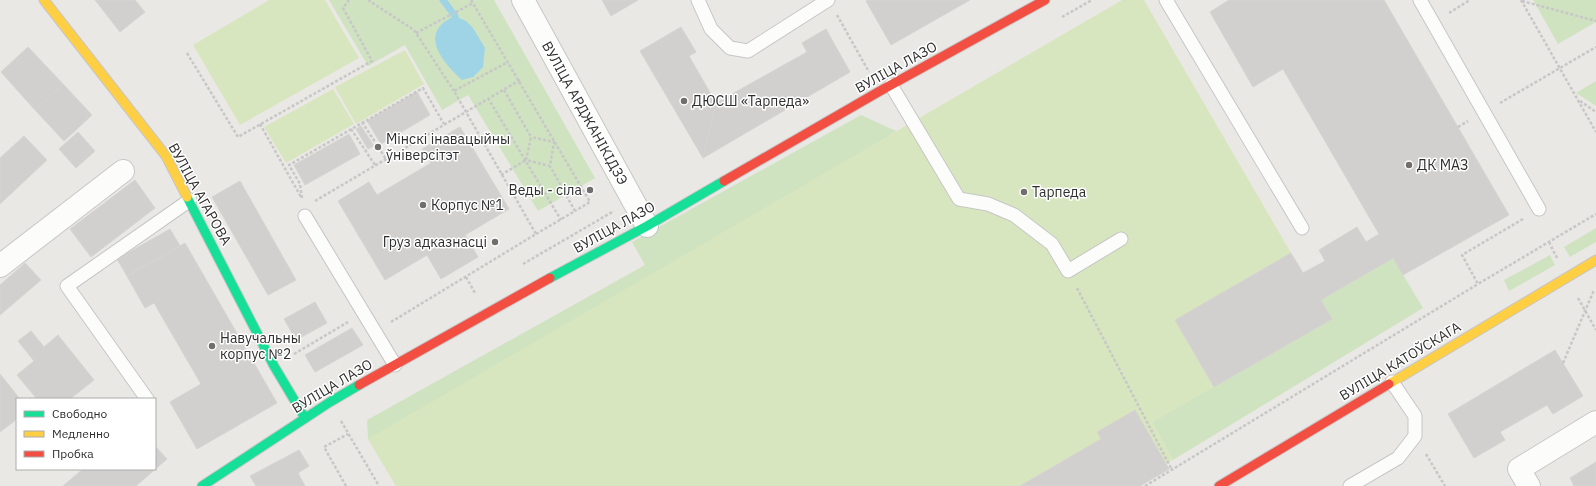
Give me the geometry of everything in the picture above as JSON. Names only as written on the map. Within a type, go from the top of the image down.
[{"type":"street","name":"ВУЛІЦА АГАРОВА","points":[[44,0],[166,156],[190,200],[274,366],[305,418]]},
{"type":"street","name":"ВУЛІЦА АРДЖАНІКІДЗЭ","points":[[523,0],[647,226]]},
{"type":"street","name":"ВУЛІЦА ЛАЗО","points":[[202,486],[330,402],[487,312],[647,226],[880,91],[1045,0]]},
{"type":"street","points":[[0,266],[123,171]]},
{"type":"street","name":"ВУЛІЦА КАТОЎСКАГА","points":[[1219,486],[1596,261]]},
{"type":"street","points":[[1529,486],[1519,469],[1596,422]]},
{"type":"lane","points":[[698,0],[711,29],[730,48],[748,51],[828,0]]},
{"type":"lane","points":[[1166,0],[1302,228]]},
{"type":"lane","points":[[1420,0],[1539,209]]},
{"type":"lane","points":[[891,85],[958,199],[988,204],[1014,215],[1052,244],[1068,271],[1121,239]]},
{"type":"lane","points":[[146,398],[67,286],[190,200]]},
{"type":"lane","points":[[306,211],[395,365]]},
{"type":"lane","points":[[1350,486],[1398,458],[1415,436],[1415,416],[1392,382]]},
{"type":"path","points":[[187,53],[238,136],[372,61],[343,8],[349,0]]},
{"type":"path","points":[[368,0],[416,32],[454,91],[464,112],[536,234]]},
{"type":"path","points":[[1448,13],[1470,0]]},
{"type":"path","points":[[1522,0],[1596,21]]},
{"type":"path","points":[[1522,0],[1596,132]]},
{"type":"path","points":[[375,331],[590,202],[554,142],[520,80],[472,2],[416,32]]},
{"type":"path","points":[[835,13],[880,91]]},
{"type":"path","points":[[1525,88],[1596,47]]},
{"type":"path","points":[[454,91],[508,62]]},
{"type":"path","points":[[444,124],[423,88],[289,165],[300,184],[306,211],[375,165],[520,80]]},
{"type":"path","points":[[504,89],[530,137],[526,160]]},
{"type":"path","points":[[488,98],[526,160],[560,220]]},
{"type":"path","points":[[1578,100],[1596,112]]},
{"type":"path","points":[[1458,127],[1470,120]]},
{"type":"path","points":[[362,122],[386,159]]},
{"type":"path","points":[[260,124],[302,198]]},
{"type":"path","points":[[351,129],[375,165]]},
{"type":"path","points":[[530,137],[554,142]]},
{"type":"path","points":[[554,142],[550,166],[575,211]]},
{"type":"path","points":[[501,175],[526,160],[550,166]]},
{"type":"path","points":[[1145,486],[1596,214]]},
{"type":"path","points":[[1478,284],[1462,255],[1488,240]]},
{"type":"path","points":[[1068,271],[1172,470]]},
{"type":"path","points":[[466,277],[469,283]]},
{"type":"path","points":[[1563,363],[1596,283]]},
{"type":"path","points":[[274,366],[351,320]]},
{"type":"path","points":[[330,402],[380,486]]},
{"type":"path","points":[[346,486],[324,447],[348,434]]},
{"type":"path","points":[[1415,436],[1445,486]]},
{"type":"green space","points":[[269,0],[325,0],[359,58],[240,125],[193,45]]},
{"type":"green space","points":[[329,0],[494,0],[595,178],[538,211],[468,95],[442,110],[405,45],[368,66]]},
{"type":"green space","name":"Тарпеда","points":[[1122,0],[1144,0],[1291,253],[1176,320],[1214,387],[1152,422],[1173,460],[1166,463],[1169,469],[1139,486],[396,486],[368,439]]},
{"type":"green space","points":[[1533,0],[1596,0],[1596,22],[1558,44]]},
{"type":"green space","points":[[405,50],[424,84],[356,124],[335,87]]},
{"type":"green space","points":[[1596,81],[1596,106],[1576,93]]},
{"type":"green space","points":[[333,89],[354,124],[286,163],[264,127]]},
{"type":"green space","points":[[861,115],[896,131],[396,486],[368,439],[367,420],[645,265],[632,242]]},
{"type":"green space","points":[[1596,228],[1596,242],[1570,257],[1564,247]]},
{"type":"green space","points":[[1550,255],[1555,265],[1509,291],[1504,280]]},
{"type":"green space","points":[[1393,258],[1423,308],[1173,460],[1152,422],[1331,319],[1321,300]]},
{"type":"water","points":[[455,16],[466,21],[473,28],[485,48],[483,67],[473,77],[462,80],[447,65],[441,56],[435,39],[437,30],[444,23]]},
{"type":"building","points":[[95,0],[135,0],[145,12],[120,32]]},
{"type":"building","points":[[602,0],[638,0],[611,16]]},
{"type":"building","points":[[970,0],[891,45],[866,1]]},
{"type":"building","name":"ДК МАЗ","points":[[1229,0],[1384,0],[1509,215],[1403,275],[1393,258],[1321,300],[1332,319],[1214,387],[1175,320],[1291,253],[1303,273],[1325,261],[1319,250],[1357,227],[1366,242],[1379,234],[1283,69],[1253,87],[1210,12]]},
{"type":"building","points":[[681,27],[696,52],[689,56],[716,103],[703,158],[640,51]]},
{"type":"building","points":[[826,29],[850,72],[703,158],[716,103],[807,52],[802,43]]},
{"type":"building","points":[[28,47],[63,84],[35,110],[1,72]]},
{"type":"building","points":[[63,84],[92,115],[64,141],[35,110]]},
{"type":"building","points":[[417,92],[430,115],[381,144],[367,121]]},
{"type":"building","points":[[361,126],[374,146],[368,149],[356,129]]},
{"type":"building","name":"Корпус №1","points":[[460,127],[509,209],[465,235],[478,257],[441,279],[427,255],[385,280],[338,201],[369,182],[377,195],[431,163],[422,149]]},
{"type":"building","points":[[78,132],[95,151],[76,168],[59,149]]},
{"type":"building","points":[[349,134],[360,154],[305,185],[294,165]]},
{"type":"building","points":[[24,136],[47,160],[0,204],[0,158]]},
{"type":"building","points":[[135,180],[155,208],[91,257],[70,229]]},
{"type":"building","points":[[240,181],[296,280],[268,295],[212,197]]},
{"type":"building","points":[[170,229],[180,246],[127,276],[117,259]]},
{"type":"building","name":"Навучальны корпус №2","points":[[185,243],[277,403],[197,449],[170,402],[201,384],[154,303],[145,308],[127,276]]},
{"type":"building","points":[[25,263],[41,280],[0,315],[0,285]]},
{"type":"building","points":[[315,302],[327,323],[296,340],[284,319]]},
{"type":"building","points":[[352,328],[363,345],[315,372],[305,355]]},
{"type":"building","points":[[31,331],[44,347],[58,335],[94,380],[71,398],[36,398],[17,375],[34,361],[18,341]]},
{"type":"building","points":[[1555,350],[1583,396],[1553,414],[1547,405],[1500,432],[1505,440],[1474,458],[1448,414]]},
{"type":"building","points":[[0,374],[19,398],[16,398],[16,420],[0,432]]},
{"type":"building","points":[[1135,410],[1169,469],[1140,486],[1020,486],[1101,439],[1097,432]]},
{"type":"building","points":[[156,447],[167,459],[156,469]]},
{"type":"building","points":[[299,450],[309,466],[298,473],[305,486],[256,486],[250,476]]},
{"type":"building","points":[[1596,462],[1596,486],[1574,486],[1570,478]]},
{"type":"building","points":[[82,470],[154,470],[136,486],[63,486]]},
{"type":"waterway","points":[[443,0],[455,16]]},
{"type":"traffic: fast","points":[[550,278],[647,226],[724,181]]},
{"type":"traffic: fast","points":[[187,197],[274,366],[305,418]]},
{"type":"traffic: fast","points":[[202,486],[330,402],[359,385]]},
{"type":"traffic: slow","points":[[44,0],[166,156],[187,197]]},
{"type":"traffic: slow","points":[[1389,384],[1596,260]]},
{"type":"traffic: jam","points":[[724,181],[880,91],[1045,0]]},
{"type":"traffic: jam","points":[[359,385],[550,278]]},
{"type":"traffic: jam","points":[[1219,486],[1389,384]]},
{"type":"place","name":"ДЮСШ «Тарпеда»","points":[[684,101]]},
{"type":"place","name":"Мінскі інавацыйны ўніверсітэт","points":[[378,147]]},
{"type":"place","name":"ДК МАЗ","points":[[1409,165]]},
{"type":"place","name":"Веды - сіла","points":[[590,190]]},
{"type":"place","name":"Тарпеда","points":[[1024,192]]},
{"type":"place","name":"Корпус №1","points":[[423,205]]},
{"type":"place","name":"Груз адказнасці","points":[[495,242]]},
{"type":"place","name":"Навучальны корпус №2","points":[[212,346]]}]
